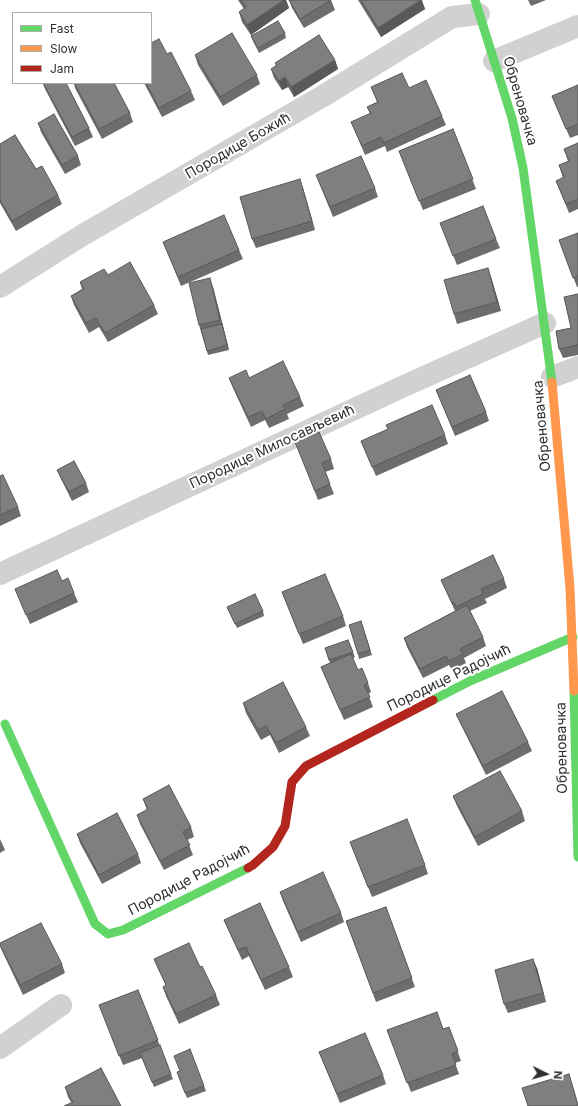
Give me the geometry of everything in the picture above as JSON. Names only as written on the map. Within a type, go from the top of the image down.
[{"type":"street","name":"Обреновачка","points":[[477,7],[512,118],[523,168],[552,377],[574,586],[573,637],[578,857]]},
{"type":"street","name":"Породице Божић","points":[[0,287],[82,236],[323,96],[452,17],[477,7]]},
{"type":"street","points":[[494,61],[578,26]]},
{"type":"street","name":"Породице Милосављевић","points":[[0,574],[404,386],[545,323]]},
{"type":"street","points":[[552,377],[578,367]]},
{"type":"street","name":"Породице Радојчић","points":[[5,724],[95,924],[108,934],[123,930],[253,865],[273,847],[286,826],[292,782],[306,766],[470,681],[573,637]]},
{"type":"street","points":[[0,1048],[61,1005]]},
{"type":"building","points":[[241,0],[284,0],[247,25],[239,12],[246,7]]},
{"type":"building","points":[[289,0],[331,0],[300,19]]},
{"type":"building","points":[[361,0],[421,0],[378,28]]},
{"type":"building","points":[[278,21],[285,33],[258,48],[251,36]]},
{"type":"building","points":[[232,33],[257,75],[220,97],[195,55]]},
{"type":"building","points":[[319,35],[335,60],[291,87],[285,77],[279,81],[271,69],[277,65],[275,63]]},
{"type":"building","points":[[159,39],[167,54],[171,52],[191,91],[159,108],[147,84],[152,84],[152,42]]},
{"type":"building","points":[[402,73],[409,88],[426,80],[442,116],[384,143],[381,137],[362,146],[351,122],[371,113],[367,107],[378,102],[371,87]]},
{"type":"building","points":[[44,84],[67,84],[89,128],[72,137]]},
{"type":"building","points":[[75,84],[115,84],[130,113],[99,129]]},
{"type":"building","points":[[578,85],[578,124],[566,129],[552,96]]},
{"type":"building","points":[[54,114],[78,156],[62,165],[38,123]]},
{"type":"building","points":[[453,129],[473,179],[419,201],[399,151]]},
{"type":"building","points":[[15,135],[36,169],[42,166],[58,195],[12,221],[0,200],[0,144]]},
{"type":"building","points":[[578,143],[578,199],[566,204],[556,181],[564,177],[559,165],[569,161],[564,149]]},
{"type":"building","points":[[361,156],[375,188],[330,207],[316,175]]},
{"type":"building","points":[[300,179],[312,221],[252,239],[240,197]]},
{"type":"building","points":[[483,206],[496,239],[453,256],[440,223]]},
{"type":"building","points":[[224,215],[239,250],[178,277],[163,242]]},
{"type":"building","points":[[578,233],[578,276],[573,278],[559,240]]},
{"type":"building","points":[[130,262],[154,305],[105,333],[96,318],[86,323],[71,296],[84,289],[80,282],[104,269],[108,275]]},
{"type":"building","points":[[488,268],[497,302],[454,314],[444,280]]},
{"type":"building","points":[[210,278],[220,320],[199,325],[189,283]]},
{"type":"building","points":[[578,294],[578,345],[559,349],[556,331],[571,328],[564,297]]},
{"type":"building","points":[[222,324],[227,345],[207,351],[201,329]]},
{"type":"building","points":[[283,361],[300,397],[283,405],[285,409],[266,419],[262,411],[248,417],[229,378],[246,370],[249,378]]},
{"type":"building","points":[[470,375],[486,412],[452,427],[436,390]]},
{"type":"building","points":[[432,405],[445,435],[372,467],[361,441],[388,429],[386,425]]},
{"type":"building","points":[[319,432],[331,459],[322,463],[330,484],[315,491],[295,442]]},
{"type":"building","points":[[74,461],[86,483],[69,492],[57,470]]},
{"type":"building","points":[[3,475],[18,507],[0,515],[0,476]]},
{"type":"building","points":[[493,555],[504,579],[481,589],[483,594],[456,607],[454,602],[452,603],[441,580]]},
{"type":"building","points":[[57,570],[62,581],[68,578],[74,593],[26,615],[15,589]]},
{"type":"building","points":[[325,574],[343,616],[299,634],[282,592]]},
{"type":"building","points":[[255,594],[263,611],[235,624],[227,607]]},
{"type":"building","points":[[467,605],[483,637],[460,649],[463,654],[449,661],[446,656],[420,669],[404,638]]},
{"type":"building","points":[[361,621],[370,650],[358,654],[349,625]]},
{"type":"building","points":[[348,640],[353,652],[329,660],[325,648]]},
{"type":"building","points":[[351,654],[358,670],[362,668],[368,683],[364,685],[370,697],[340,710],[321,667]]},
{"type":"building","points":[[283,682],[306,727],[276,743],[266,726],[258,730],[243,703]]},
{"type":"building","points":[[502,691],[528,742],[483,766],[456,714]]},
{"type":"building","points":[[500,771],[522,811],[475,837],[453,796]]},
{"type":"building","points":[[169,785],[191,827],[183,832],[190,845],[160,861],[137,815],[148,809],[143,799]]},
{"type":"building","points":[[117,813],[138,854],[99,875],[77,834]]},
{"type":"building","points":[[407,819],[425,865],[368,887],[350,842]]},
{"type":"building","points":[[323,872],[341,913],[298,932],[280,892]]},
{"type":"building","points":[[260,903],[289,967],[261,980],[246,947],[238,950],[224,920]]},
{"type":"building","points":[[386,907],[412,978],[373,993],[346,921]]},
{"type":"building","points":[[41,923],[62,964],[20,985],[0,943]]},
{"type":"building","points":[[189,943],[200,967],[202,966],[216,995],[176,1014],[163,987],[166,985],[154,959]]},
{"type":"building","points":[[533,959],[543,993],[504,1004],[495,970]]},
{"type":"building","points":[[138,990],[158,1040],[119,1056],[99,1005]]},
{"type":"building","points":[[437,1012],[443,1029],[449,1027],[458,1051],[452,1054],[456,1065],[407,1083],[387,1030]]},
{"type":"building","points":[[365,1033],[383,1075],[337,1094],[319,1052]]},
{"type":"building","points":[[160,1045],[171,1074],[152,1082],[140,1053]]},
{"type":"building","points":[[190,1049],[204,1086],[185,1093],[177,1072],[180,1071],[174,1056]]},
{"type":"building","points":[[101,1068],[121,1106],[64,1106],[73,1102],[65,1087]]},
{"type":"building","points":[[569,1074],[578,1106],[528,1106],[522,1088]]},
{"type":"traffic: fast","points":[[475,0],[512,118],[523,168],[552,382]]},
{"type":"traffic: fast","points":[[433,700],[470,681],[573,637]]},
{"type":"traffic: fast","points":[[574,691],[578,857]]},
{"type":"traffic: fast","points":[[5,724],[95,924],[108,934],[123,930],[248,868]]},
{"type":"traffic: slow","points":[[552,382],[570,588],[574,691]]},
{"type":"traffic: jam","points":[[248,868],[273,847],[285,826],[292,782],[306,766],[433,700]]}]
